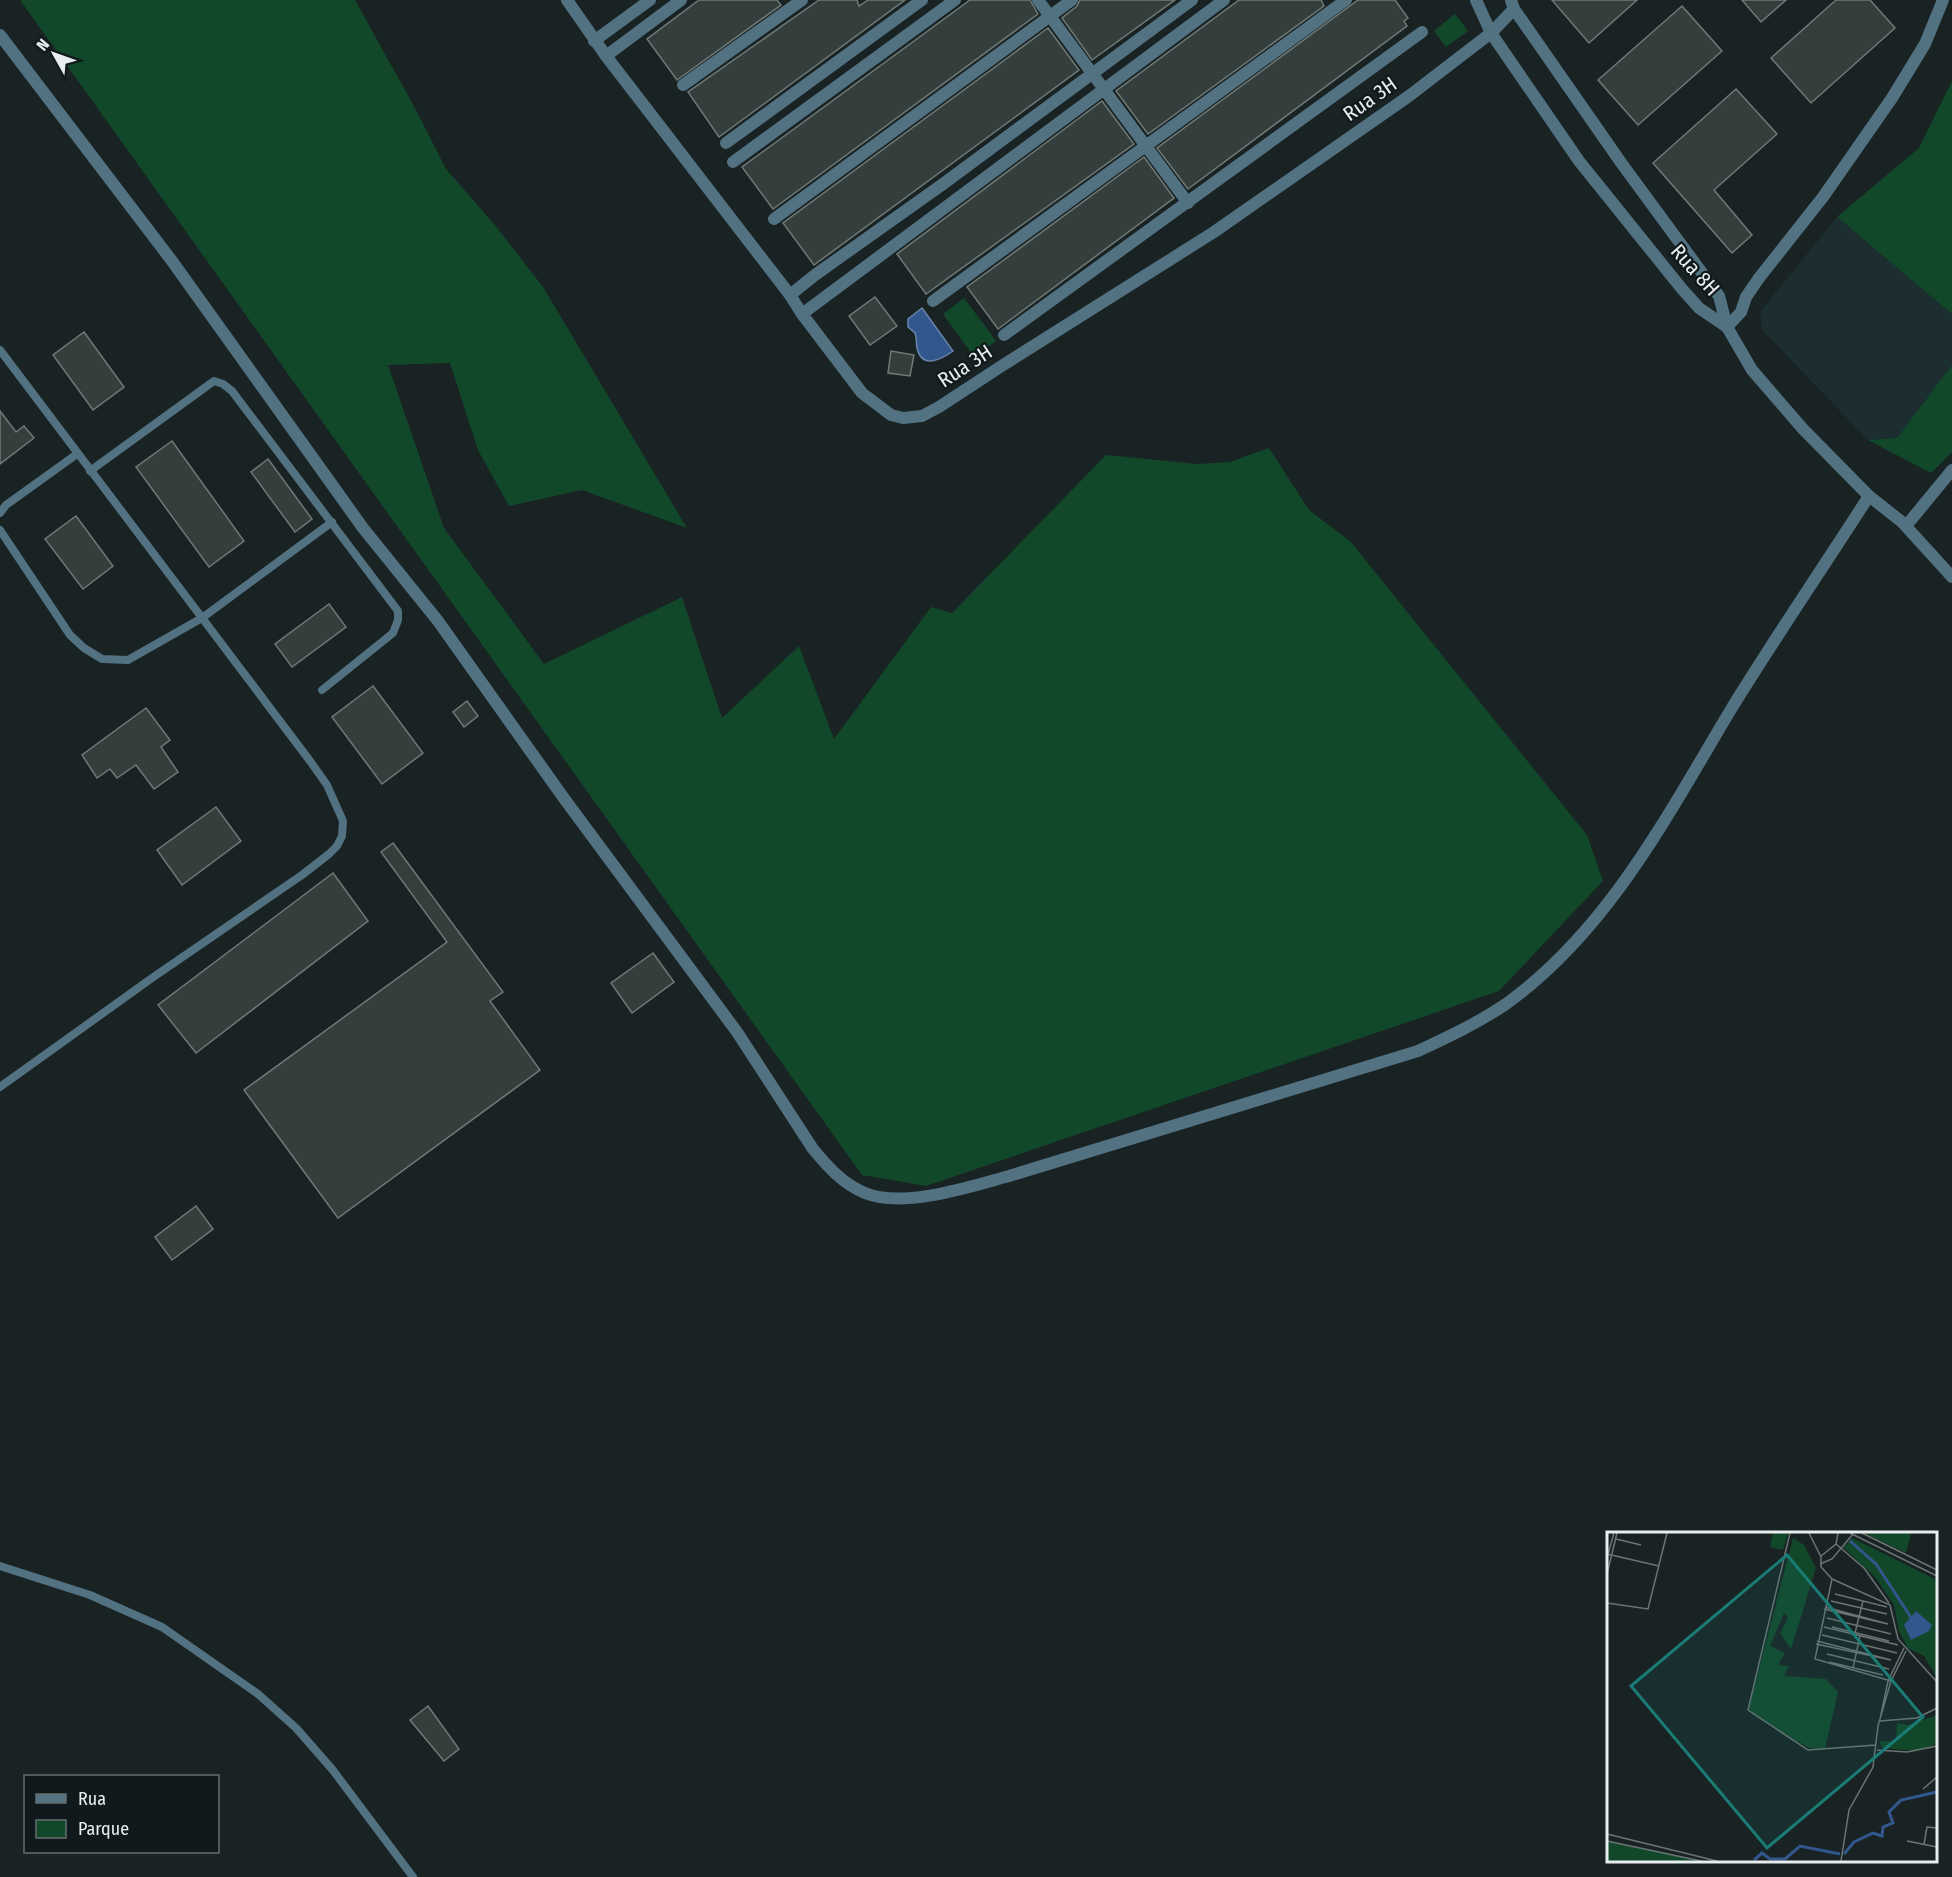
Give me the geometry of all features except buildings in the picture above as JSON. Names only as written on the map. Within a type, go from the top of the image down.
[{"type":"street","name":"Rua 3H","points":[[567,0],[594,41],[790,295],[862,393],[891,415],[903,417],[922,416],[939,407],[1214,232],[1409,96],[1491,33],[1512,4]]},
{"type":"street","points":[[594,41],[650,0]]},
{"type":"street","points":[[606,56],[681,0]]},
{"type":"street","points":[[684,85],[802,0]]},
{"type":"street","points":[[726,143],[922,0]]},
{"type":"street","points":[[733,162],[955,0]]},
{"type":"street","points":[[1038,0],[1188,203]]},
{"type":"street","points":[[774,219],[1072,0]]},
{"type":"street","points":[[790,295],[1192,0]]},
{"type":"street","points":[[802,314],[1224,0]]},
{"type":"street","points":[[933,301],[1346,0]]},
{"type":"street","name":"Rua 8H","points":[[1476,0],[1491,33],[1594,179],[1688,295],[1700,308],[1727,327]]},
{"type":"street","points":[[1943,0],[1925,44],[1892,98],[1823,197],[1759,278],[1746,297],[1741,312],[1727,327],[1752,370],[1772,395],[1869,496],[1906,526],[1952,577]]},
{"type":"street","name":"Rua 8H","points":[[1512,4],[1622,164],[1719,296],[1727,327]]},
{"type":"street","points":[[1004,335],[1422,32]]},
{"type":"street","points":[[0,35],[172,261],[363,528],[438,621],[563,797],[737,1032],[813,1149],[841,1179],[868,1195],[926,1196],[948,1193],[1010,1176],[1418,1051],[1462,1030],[1506,1003],[1534,980],[1577,938],[1618,889],[1650,844],[1763,658],[1869,496]]},
{"type":"street","points":[[1906,526],[1952,470]]},
{"type":"lane","points":[[0,350],[327,785],[343,821],[342,836],[337,846],[302,875],[152,978],[0,1087]]},
{"type":"lane","points":[[90,471],[214,381],[232,391],[398,611],[398,620],[393,633],[322,690]]},
{"type":"lane","points":[[0,513],[6,505],[77,454]]},
{"type":"lane","points":[[0,530],[70,635],[84,648],[102,659],[128,660],[202,618],[332,522]]},
{"type":"lane","points":[[0,1566],[90,1595],[162,1627],[258,1694],[296,1728],[332,1769],[413,1877]]},
{"type":"shaded area","points":[[1837,217],[1952,314],[1952,365],[1897,438],[1868,440],[1762,330],[1760,312]]},
{"type":"green space","points":[[20,0],[355,0],[446,169],[494,224],[543,287],[687,528],[582,490],[509,506],[478,450],[450,363],[388,365],[444,528],[544,664],[682,597],[722,718],[799,646],[834,739],[931,607],[952,613],[1106,455],[1197,464],[1230,462],[1269,448],[1309,510],[1350,541],[1587,835],[1603,881],[1499,991],[926,1186],[862,1175]]},
{"type":"green space","points":[[1455,14],[1468,31],[1446,47],[1434,31]]},
{"type":"green space","points":[[1952,81],[1952,314],[1837,217],[1919,148]]},
{"type":"green space","points":[[964,298],[996,341],[974,357],[943,314]]},
{"type":"green space","points":[[1952,365],[1952,452],[1931,473],[1868,440],[1897,438]]},
{"type":"water","points":[[922,308],[953,351],[933,361],[923,359],[920,355],[915,333],[908,327],[908,319]]}]
